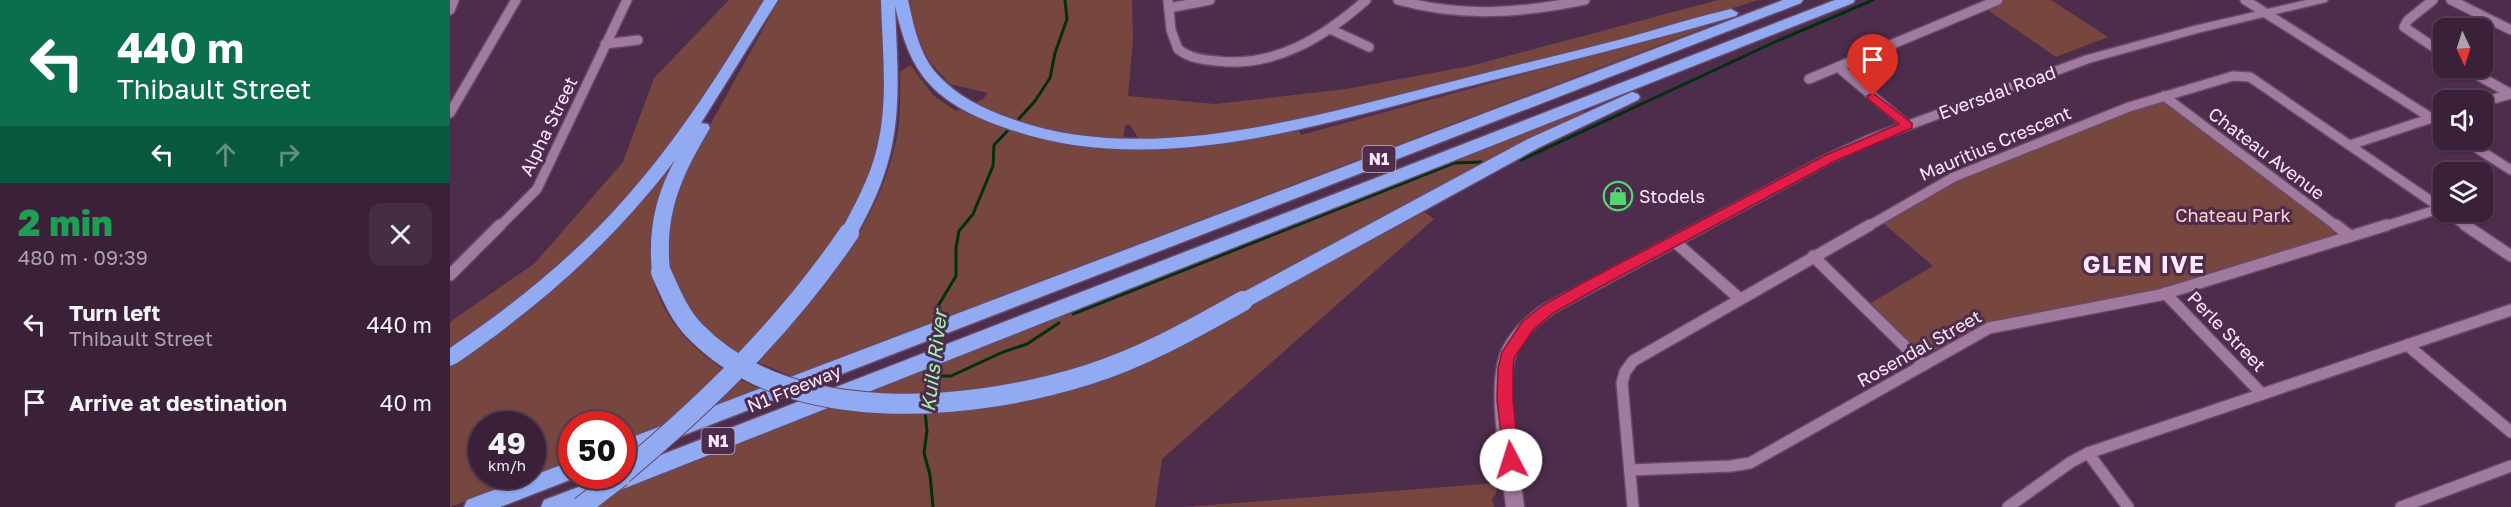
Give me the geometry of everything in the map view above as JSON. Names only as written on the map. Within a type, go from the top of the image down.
[{"type":"highway","points":[[450,358],[537,294],[612,225],[635,199],[690,127],[747,41],[771,0]]},
{"type":"highway","points":[[636,463],[698,410],[773,334],[825,272],[849,233],[879,168],[888,136],[891,106],[888,0]]},
{"type":"highway","points":[[901,0],[910,41],[927,72],[942,88],[968,106],[1014,127],[1065,138],[1103,143],[1177,142],[1301,122],[1688,26],[1770,0]]},
{"type":"highway","name":"N1 Freeway","points":[[636,445],[1796,0]]},
{"type":"highway","name":"N1","points":[[1811,15],[1848,0]]},
{"type":"highway","points":[[747,41],[730,80],[681,163],[667,194],[657,246],[661,272],[684,316],[696,332],[721,355],[754,375],[796,390],[841,399],[884,404],[987,398],[1060,384],[1143,354],[1534,143],[1811,15]]},
{"type":"highway","name":"N1 Freeway","points":[[552,507],[1811,15]]},
{"type":"highway","points":[[475,507],[558,475]]},
{"type":"highway","points":[[581,507],[604,489]]},
{"type":"main road","name":"Eversdal Road","points":[[2262,10],[2284,0]]},
{"type":"main road","name":"Eversdal Road","points":[[1515,507],[1505,379],[1507,357],[1527,326],[1548,309],[1848,149],[1907,125],[2077,62],[2262,10],[2323,0]]},
{"type":"main road","points":[[2283,23],[2283,16],[2287,12],[2323,0]]},
{"type":"street","points":[[450,9],[454,0]]},
{"type":"street","points":[[450,113],[516,0]]},
{"type":"street","name":"Alpha Street","points":[[450,275],[537,189],[627,0]]},
{"type":"street","points":[[1210,0],[1168,4],[1175,45],[1180,51],[1195,59],[1218,63],[1254,62],[1278,57],[1332,30],[1366,0]]},
{"type":"street","points":[[1398,0],[1438,10],[1494,15],[1539,10],[1585,0]]},
{"type":"street","points":[[1809,80],[1998,0]]},
{"type":"street","points":[[2245,0],[2431,118]]},
{"type":"street","points":[[2433,0],[2408,20],[2404,27],[2433,47]]},
{"type":"street","points":[[2451,0],[2511,30]]},
{"type":"street","points":[[1332,30],[1369,46]]},
{"type":"street","points":[[605,44],[638,40]]},
{"type":"street","points":[[1838,67],[1907,125]]},
{"type":"street","name":"Mauritius Crescent","points":[[1633,507],[1622,383],[1629,366],[1639,357],[1954,177],[2129,107],[2234,76],[2245,76],[2259,81],[2433,202]]},
{"type":"street","points":[[2483,78],[2511,94]]},
{"type":"street","points":[[2493,99],[2511,94]]},
{"type":"street","name":"Chateau Avenue","points":[[2164,96],[2350,236]]},
{"type":"street","points":[[2350,145],[2431,118]]},
{"type":"street","points":[[2480,150],[2511,170]]},
{"type":"street","name":"Rosendal Street","points":[[1630,470],[1731,466],[1750,463],[1989,328],[2165,293],[2433,213]]},
{"type":"street","name":"Mauritius Crescent","points":[[2461,222],[2511,256]]},
{"type":"street","points":[[1674,241],[1740,299]]},
{"type":"street","points":[[1813,256],[1924,365]]},
{"type":"street","name":"Perle Street","points":[[2165,293],[2262,394]]},
{"type":"street","points":[[2008,507],[2071,462],[2088,453],[2511,310]]},
{"type":"street","points":[[2407,345],[2511,432]]},
{"type":"street","points":[[2088,453],[2128,507]]},
{"type":"street","points":[[2401,507],[2511,466]]},
{"type":"green space","points":[[729,0],[763,0],[705,95],[658,162],[581,248],[450,353],[450,322],[535,263],[623,162],[654,78]]},
{"type":"green space","points":[[779,0],[882,0],[885,112],[877,160],[844,232],[742,358],[703,327],[684,304],[676,289],[668,257],[669,223],[683,174]]},
{"type":"green space","points":[[910,0],[1132,0],[1133,40],[1128,96],[1215,104],[1346,89],[1470,66],[1718,0],[1758,0],[1614,42],[1306,118],[1223,132],[1139,139],[1130,125],[1125,125],[1122,146],[1297,125],[1301,135],[1707,24],[1709,26],[791,376],[757,362],[823,286],[861,230],[876,200],[889,169],[897,136],[900,112],[900,72],[910,65],[933,95],[956,111],[983,99],[988,93],[950,84],[930,62],[917,37]]},
{"type":"green space","points":[[2005,0],[2051,0],[2108,37],[2056,57],[1985,8]]},
{"type":"green space","name":"Chateau Park","points":[[2152,103],[2168,104],[2330,226],[2334,232],[2333,236],[2155,291],[1980,326],[1930,353],[1915,349],[1869,304],[1933,266],[1882,222],[1966,175]]},
{"type":"green space","points":[[1581,109],[1585,113],[1245,294],[1113,360],[982,393],[862,395]]},
{"type":"green space","points":[[680,153],[662,189],[654,212],[650,237],[650,261],[654,283],[662,304],[674,324],[707,358],[728,372],[674,422],[636,437],[636,411],[558,411],[558,467],[546,471],[546,411],[468,411],[468,489],[498,489],[450,507],[450,362],[486,337]]},
{"type":"green space","points":[[1425,212],[1434,219],[1162,459],[1155,507],[595,507],[613,493],[623,489],[636,489],[636,484],[831,407],[903,413],[941,412],[977,409],[1045,396],[1246,308]]},
{"type":"green space","points":[[740,380],[761,389],[712,408]]},
{"type":"green space","points":[[1497,483],[1496,494],[1492,499],[1494,507],[1183,507]]},
{"type":"waterway","name":"Kuils River","points":[[1016,122],[1035,101],[1050,78],[1055,53],[1067,19],[1065,0]]},
{"type":"waterway","points":[[1521,160],[1777,41],[1873,0]]},
{"type":"waterway","name":"Kuils River","points":[[935,324],[938,306],[956,276],[956,248],[959,231],[973,214],[993,166],[994,145],[1011,127]]},
{"type":"waterway","points":[[1073,314],[1454,163],[1481,162]]},
{"type":"waterway","points":[[927,376],[951,376],[1003,352],[1027,344],[1059,323]]},
{"type":"waterway","name":"Kuils River","points":[[930,354],[933,337]]},
{"type":"waterway","name":"Kuils River","points":[[927,376],[928,366]]},
{"type":"waterway","name":"Kuils River","points":[[926,395],[927,376]]},
{"type":"waterway","name":"Kuils River","points":[[925,411],[927,431],[924,453],[930,475],[933,507]]},
{"type":"place","name":"Stodels","points":[[1618,196]]},
{"type":"district","name":"GLEN IVE","points":[[2144,263]]},
{"type":"route","points":[[1511,460],[1505,400],[1505,368],[1507,357],[1527,326],[1548,309],[1593,284],[1830,158],[1907,125],[1873,96]]}]
